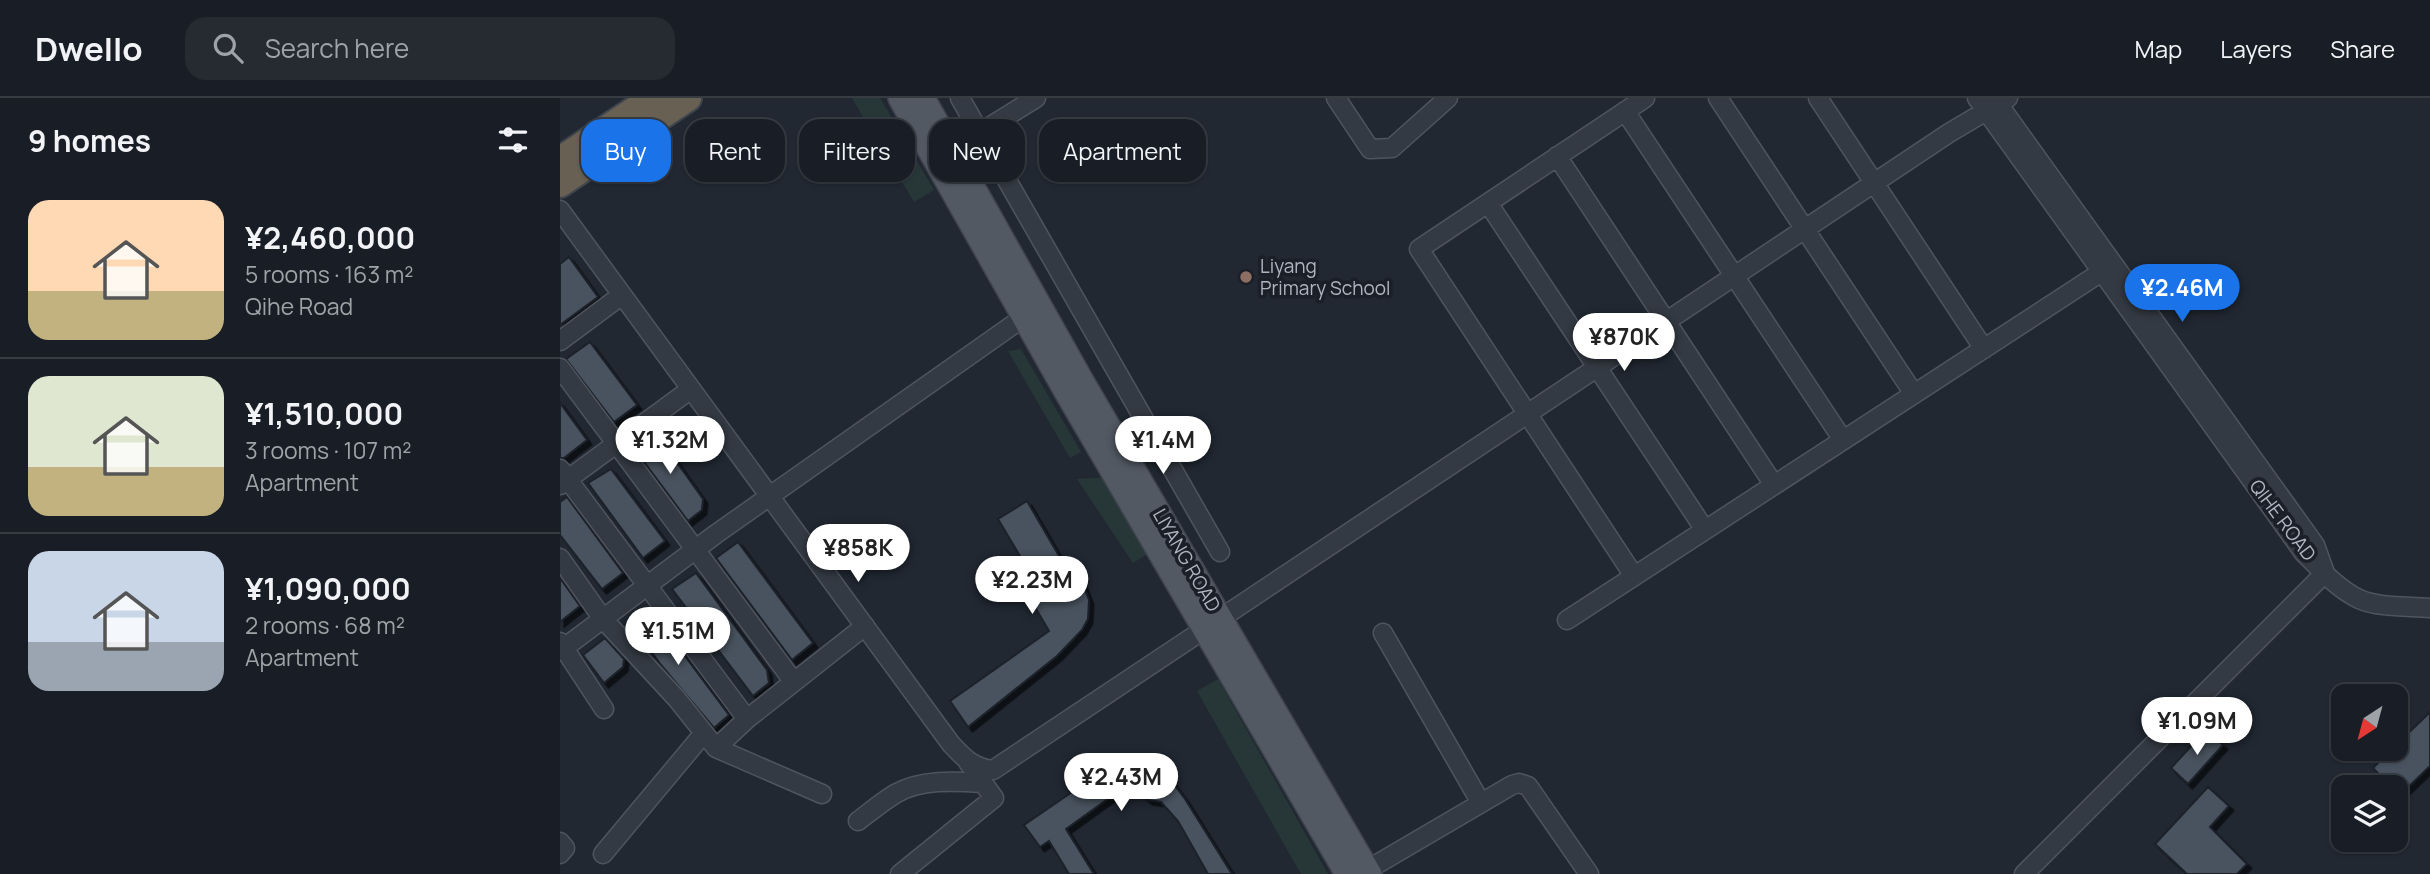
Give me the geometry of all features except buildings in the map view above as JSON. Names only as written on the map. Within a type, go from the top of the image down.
[{"type":"highway","points":[[560,160],[652,98]]},
{"type":"highway","points":[[560,184],[688,98]]},
{"type":"main road","name":"LIYANG ROAD","points":[[900,98],[1024,317],[1361,872]]},
{"type":"main road","name":"LIYANG ROAD","points":[[923,98],[935,119]]},
{"type":"main road","name":"LIYANG ROAD","points":[[970,182],[1082,381],[1213,625]]},
{"type":"street","points":[[960,98],[972,119]]},
{"type":"street","points":[[1001,119],[1035,98]]},
{"type":"street","points":[[1336,98],[1370,149],[1383,150],[1392,148],[1448,98]]},
{"type":"street","points":[[1634,576],[1419,249],[1645,98]]},
{"type":"street","points":[[1718,98],[1914,394]]},
{"type":"street","points":[[1818,98],[1984,349]]},
{"type":"street","points":[[968,762],[981,769],[993,770],[1993,102]]},
{"type":"street","name":"QIHE ROAD","points":[[1993,102],[2103,271],[2304,553],[2325,573]]},
{"type":"street","name":"QIHE ROAD","points":[[1993,102],[2315,545],[2325,573]]},
{"type":"street","points":[[1625,111],[1843,440]]},
{"type":"street","points":[[1557,156],[1773,485]]},
{"type":"street","points":[[1009,182],[1220,552]]},
{"type":"street","points":[[1488,203],[1705,530]]},
{"type":"street","points":[[560,210],[951,744],[994,798],[900,874]]},
{"type":"street","points":[[1567,620],[2103,271]]},
{"type":"street","points":[[560,341],[622,295]]},
{"type":"street","points":[[604,709],[561,647],[1024,317]]},
{"type":"street","points":[[560,368],[794,682]]},
{"type":"street","points":[[691,389],[616,444],[563,478],[747,719]]},
{"type":"street","points":[[560,558],[603,619],[677,699],[716,748],[822,794]]},
{"type":"street","points":[[2024,874],[2325,573],[2346,591],[2370,603],[2430,608]]},
{"type":"street","points":[[716,748],[747,719],[865,626]]},
{"type":"street","points":[[1383,633],[1481,803]]},
{"type":"street","points":[[603,854],[704,733]]},
{"type":"street","points":[[858,821],[896,793],[919,784],[983,783]]},
{"type":"street","points":[[1361,872],[1519,783],[1528,786],[1589,874]]},
{"type":"street","points":[[560,842],[565,848],[560,854]]},
{"type":"shaded area","points":[[852,98],[880,98],[892,119],[865,119]]},
{"type":"shaded area","points":[[915,158],[934,190],[914,202],[902,182],[915,182]]},
{"type":"shaded area","points":[[1021,349],[1081,452],[1070,458],[1008,351]]},
{"type":"shaded area","points":[[1109,477],[1156,549],[1133,563],[1077,479]]},
{"type":"shaded area","points":[[1218,679],[1328,874],[1301,874],[1197,691]]},
{"type":"place","name":"Liyang Primary School","points":[[1246,277]]}]
